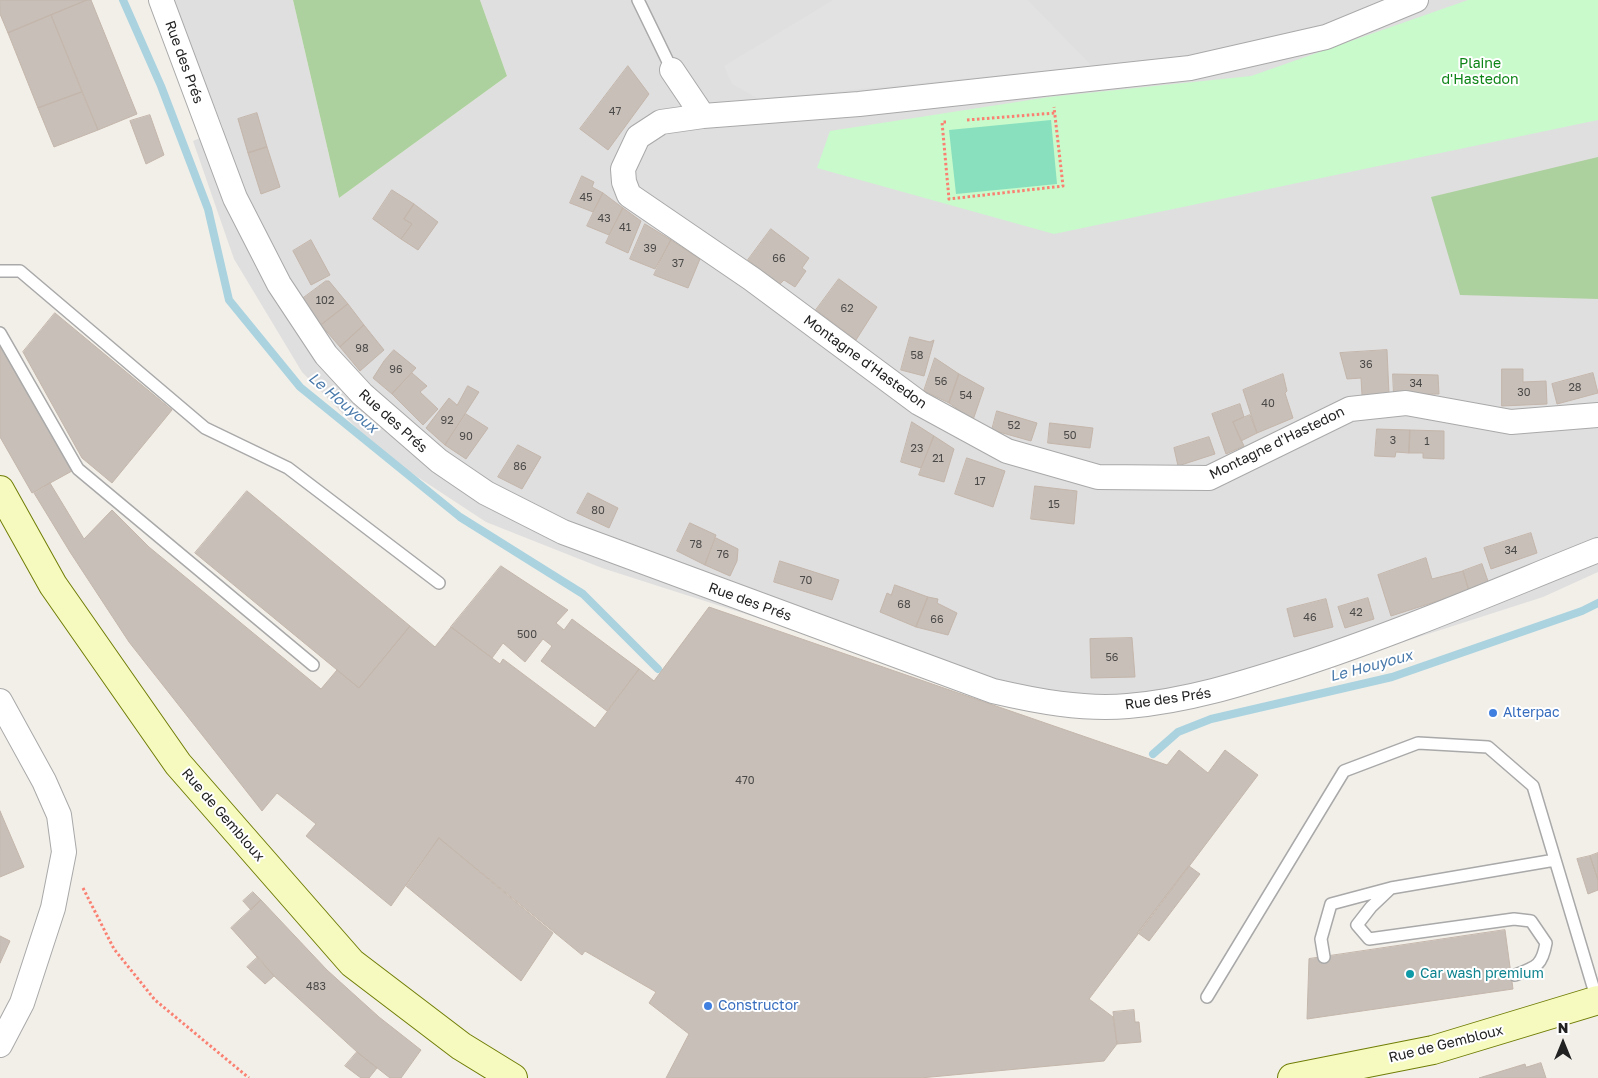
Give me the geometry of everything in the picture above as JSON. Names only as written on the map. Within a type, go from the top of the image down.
[{"type":"main road","name":"Rue de Gembloux","points":[[0,490],[53,585],[178,764],[197,786],[352,963],[461,1046],[513,1078]]},
{"type":"main road","name":"Rue de Gembloux","points":[[1292,1078],[1433,1050],[1598,1000]]},
{"type":"street","name":"Rue des Prés","points":[[161,0],[235,198],[279,284],[326,355],[362,394],[439,462],[486,493],[563,532],[993,691],[1062,704],[1126,706],[1178,700],[1225,690],[1355,647],[1598,550]]},
{"type":"street","name":"Montagne d'Hastedon","points":[[1416,0],[1326,37],[1190,68],[859,104],[703,116],[661,122],[638,137],[623,169],[624,182],[629,195],[752,279],[919,403],[1007,451],[1098,477],[1209,478],[1350,409],[1406,403],[1511,422],[1598,415]]},
{"type":"street","points":[[672,70],[703,116]]},
{"type":"street","points":[[0,701],[44,781],[59,815],[64,852],[53,908],[22,1003],[0,1045]]},
{"type":"lane","points":[[638,0],[672,70]]},
{"type":"lane","points":[[0,271],[20,271],[205,428],[288,468],[440,583]]},
{"type":"lane","points":[[0,333],[78,470],[313,665]]},
{"type":"lane","points":[[1207,997],[1344,771],[1418,743],[1488,747],[1533,786],[1598,1000]]},
{"type":"lane","points":[[1324,957],[1321,939],[1331,904],[1391,888],[1555,860]]},
{"type":"lane","points":[[1391,888],[1371,907],[1357,925],[1369,939],[1514,919],[1531,921],[1546,943],[1544,957],[1537,967],[1515,976]]},
{"type":"path","points":[[951,122],[942,122],[949,199],[1063,186],[1052,84]]},
{"type":"path","points":[[961,121],[1055,113]]},
{"type":"path","points":[[64,852],[114,949],[155,1000],[249,1078]]},
{"type":"shaded area","points":[[170,0],[293,0],[339,198],[507,76],[480,0],[1598,0],[1598,572],[1543,597],[1341,662],[1130,717],[1029,705],[602,568],[486,522],[381,453],[302,372],[234,259],[193,141],[223,128]]},
{"type":"shaded area","points":[[833,0],[1028,0],[1092,66],[759,99],[732,84],[724,66]]},
{"type":"green space","points":[[293,0],[480,0],[507,76],[339,198]]},
{"type":"green space","name":"Plaine d'Hastedon","points":[[1468,0],[1598,0],[1598,120],[1054,234],[817,168],[830,131],[1049,97],[1251,76]]},
{"type":"green space","points":[[1051,120],[1057,184],[956,194],[949,130]]},
{"type":"green space","points":[[1598,157],[1598,299],[1460,295],[1431,197]]},
{"type":"building","points":[[0,0],[87,0],[8,33],[0,14]]},
{"type":"building","points":[[91,0],[137,114],[98,130],[51,15]]},
{"type":"building","points":[[51,15],[82,92],[38,108],[8,33]]},
{"type":"building","points":[[628,66],[649,94],[608,150],[580,129]]},
{"type":"building","points":[[82,92],[98,130],[54,147],[38,108]]},
{"type":"building","points":[[257,113],[267,147],[248,153],[238,119]]},
{"type":"building","points":[[150,115],[164,155],[146,164],[130,121]]},
{"type":"building","points":[[267,147],[280,187],[261,194],[248,153]]},
{"type":"building","points":[[582,176],[594,182],[592,187],[603,193],[593,212],[570,203]]},
{"type":"building","points":[[392,190],[414,204],[404,219],[412,224],[401,239],[373,219]]},
{"type":"building","points":[[603,193],[623,208],[609,235],[587,226]]},
{"type":"building","points":[[414,204],[438,222],[418,250],[401,239],[412,224],[404,219]]},
{"type":"building","points":[[623,208],[641,221],[628,253],[606,243]]},
{"type":"building","points":[[645,224],[671,240],[655,269],[630,259]]},
{"type":"building","points":[[771,229],[809,258],[802,268],[806,271],[795,287],[784,280],[780,284],[748,260]]},
{"type":"building","points":[[311,240],[330,275],[311,285],[293,251]]},
{"type":"building","points":[[671,240],[700,259],[688,288],[654,275]]},
{"type":"building","points":[[839,279],[877,307],[856,340],[816,310]]},
{"type":"building","points":[[326,281],[329,281],[348,304],[321,325],[302,299]]},
{"type":"building","points":[[348,304],[364,325],[340,347],[321,325]]},
{"type":"building","points":[[55,313],[172,410],[112,483],[82,458],[23,352]]},
{"type":"building","points":[[364,325],[384,350],[360,371],[340,347]]},
{"type":"building","points":[[910,337],[930,342],[934,340],[924,376],[901,370]]},
{"type":"building","points":[[0,344],[72,471],[32,493],[0,437]]},
{"type":"building","points":[[394,350],[416,368],[392,394],[373,378]]},
{"type":"building","points":[[1387,350],[1389,394],[1362,395],[1361,378],[1347,379],[1340,353]]},
{"type":"building","points":[[935,358],[959,374],[949,403],[924,391]]},
{"type":"building","points":[[1502,369],[1523,369],[1523,382],[1546,381],[1547,404],[1502,406]]},
{"type":"building","points":[[412,373],[427,386],[420,392],[438,409],[423,425],[392,394]]},
{"type":"building","points":[[1593,373],[1598,393],[1557,404],[1552,384]]},
{"type":"building","points":[[959,374],[984,388],[973,420],[949,403]]},
{"type":"building","points":[[1283,374],[1287,391],[1285,393],[1293,418],[1257,433],[1243,390]]},
{"type":"building","points":[[1393,374],[1438,375],[1439,394],[1394,395]]},
{"type":"building","points":[[468,386],[479,392],[445,445],[426,428],[449,398],[457,405]]},
{"type":"building","points":[[1240,404],[1244,417],[1233,422],[1244,446],[1226,454],[1212,414]]},
{"type":"building","points":[[997,411],[1037,423],[1031,441],[992,430]]},
{"type":"building","points":[[466,414],[488,428],[466,459],[445,445]]},
{"type":"building","points":[[1250,415],[1257,433],[1241,441],[1233,422]]},
{"type":"building","points":[[912,422],[934,436],[921,468],[901,462]]},
{"type":"building","points":[[1050,423],[1093,428],[1090,448],[1048,443]]},
{"type":"building","points":[[1377,429],[1410,430],[1409,453],[1396,452],[1395,457],[1375,456]]},
{"type":"building","points":[[1410,430],[1444,431],[1444,459],[1423,458],[1423,453],[1409,453]]},
{"type":"building","points":[[934,436],[954,449],[944,482],[919,475]]},
{"type":"building","points":[[1209,437],[1215,454],[1178,466],[1174,448]]},
{"type":"building","points":[[518,445],[541,457],[522,489],[498,477]]},
{"type":"building","points":[[967,458],[1005,471],[993,507],[955,494]]},
{"type":"building","points":[[50,483],[84,539],[112,510],[149,547],[321,689],[337,670],[359,688],[410,626],[435,647],[451,627],[500,664],[503,659],[595,728],[639,669],[654,681],[709,607],[1167,765],[1179,750],[1208,773],[1225,750],[1258,775],[1089,999],[1113,1017],[1117,1044],[1104,1061],[920,1078],[666,1078],[689,1034],[649,1003],[656,992],[585,951],[582,955],[439,838],[391,906],[306,836],[316,824],[277,793],[262,811],[129,642],[70,552],[34,493]]},
{"type":"building","points":[[1035,486],[1077,491],[1074,524],[1031,519]]},
{"type":"building","points":[[247,491],[410,626],[359,688],[195,553]]},
{"type":"building","points":[[588,493],[618,508],[609,528],[577,513]]},
{"type":"building","points":[[690,523],[716,535],[705,565],[677,551]]},
{"type":"building","points":[[1531,533],[1537,553],[1491,569],[1484,548]]},
{"type":"building","points":[[716,538],[738,549],[737,561],[730,576],[705,565]]},
{"type":"building","points":[[1426,558],[1432,579],[1463,571],[1469,591],[1391,616],[1378,575]]},
{"type":"building","points":[[780,561],[839,580],[832,600],[774,582]]},
{"type":"building","points":[[1482,564],[1489,584],[1469,591],[1463,571]]},
{"type":"building","points":[[501,566],[568,610],[556,623],[564,630],[572,619],[639,669],[607,711],[541,661],[552,646],[543,639],[525,662],[503,643],[492,658],[451,627]]},
{"type":"building","points":[[895,585],[928,597],[916,627],[880,612],[887,593],[891,595]]},
{"type":"building","points":[[928,597],[938,599],[937,603],[957,613],[948,635],[916,627]]},
{"type":"building","points":[[1368,598],[1374,619],[1345,628],[1338,607]]},
{"type":"building","points":[[1326,599],[1333,627],[1294,637],[1287,609]]},
{"type":"building","points":[[1132,638],[1135,677],[1091,678],[1090,639]]},
{"type":"building","points":[[0,811],[24,867],[0,877]]},
{"type":"building","points":[[439,838],[553,933],[521,981],[406,886]]},
{"type":"building","points":[[1598,853],[1598,880],[1590,856]]},
{"type":"building","points":[[1590,856],[1598,880],[1598,890],[1588,894],[1577,859]]},
{"type":"building","points":[[1189,866],[1200,874],[1149,941],[1138,933]]},
{"type":"building","points":[[253,892],[261,900],[251,910],[243,901]]},
{"type":"building","points":[[261,900],[327,970],[379,1017],[421,1050],[401,1078],[390,1078],[357,1052],[274,976],[231,928]]},
{"type":"building","name":"Car wash premium","points":[[1505,930],[1513,989],[1307,1019],[1309,959]]},
{"type":"building","points":[[0,936],[10,941],[0,963]]},
{"type":"building","points":[[258,957],[274,976],[265,984],[247,967]]},
{"type":"building","points":[[1134,1010],[1135,1022],[1139,1022],[1141,1042],[1117,1044],[1113,1012]]},
{"type":"building","points":[[357,1052],[377,1068],[369,1078],[361,1078],[345,1066]]},
{"type":"building","points":[[1541,1063],[1546,1078],[1479,1078],[1525,1064],[1526,1067]]},
{"type":"waterway","name":"Le Houyoux","points":[[123,0],[161,86],[208,209],[229,300],[300,387],[460,517],[583,594],[658,669]]},
{"type":"waterway","name":"Le Houyoux","points":[[1153,754],[1178,732],[1211,719],[1392,677],[1582,611],[1598,603]]},
{"type":"place","name":"Alterpac","points":[[1493,713]]},
{"type":"place","name":"Car wash premium","points":[[1410,974]]},
{"type":"place","name":"Constructor","points":[[708,1006]]}]
